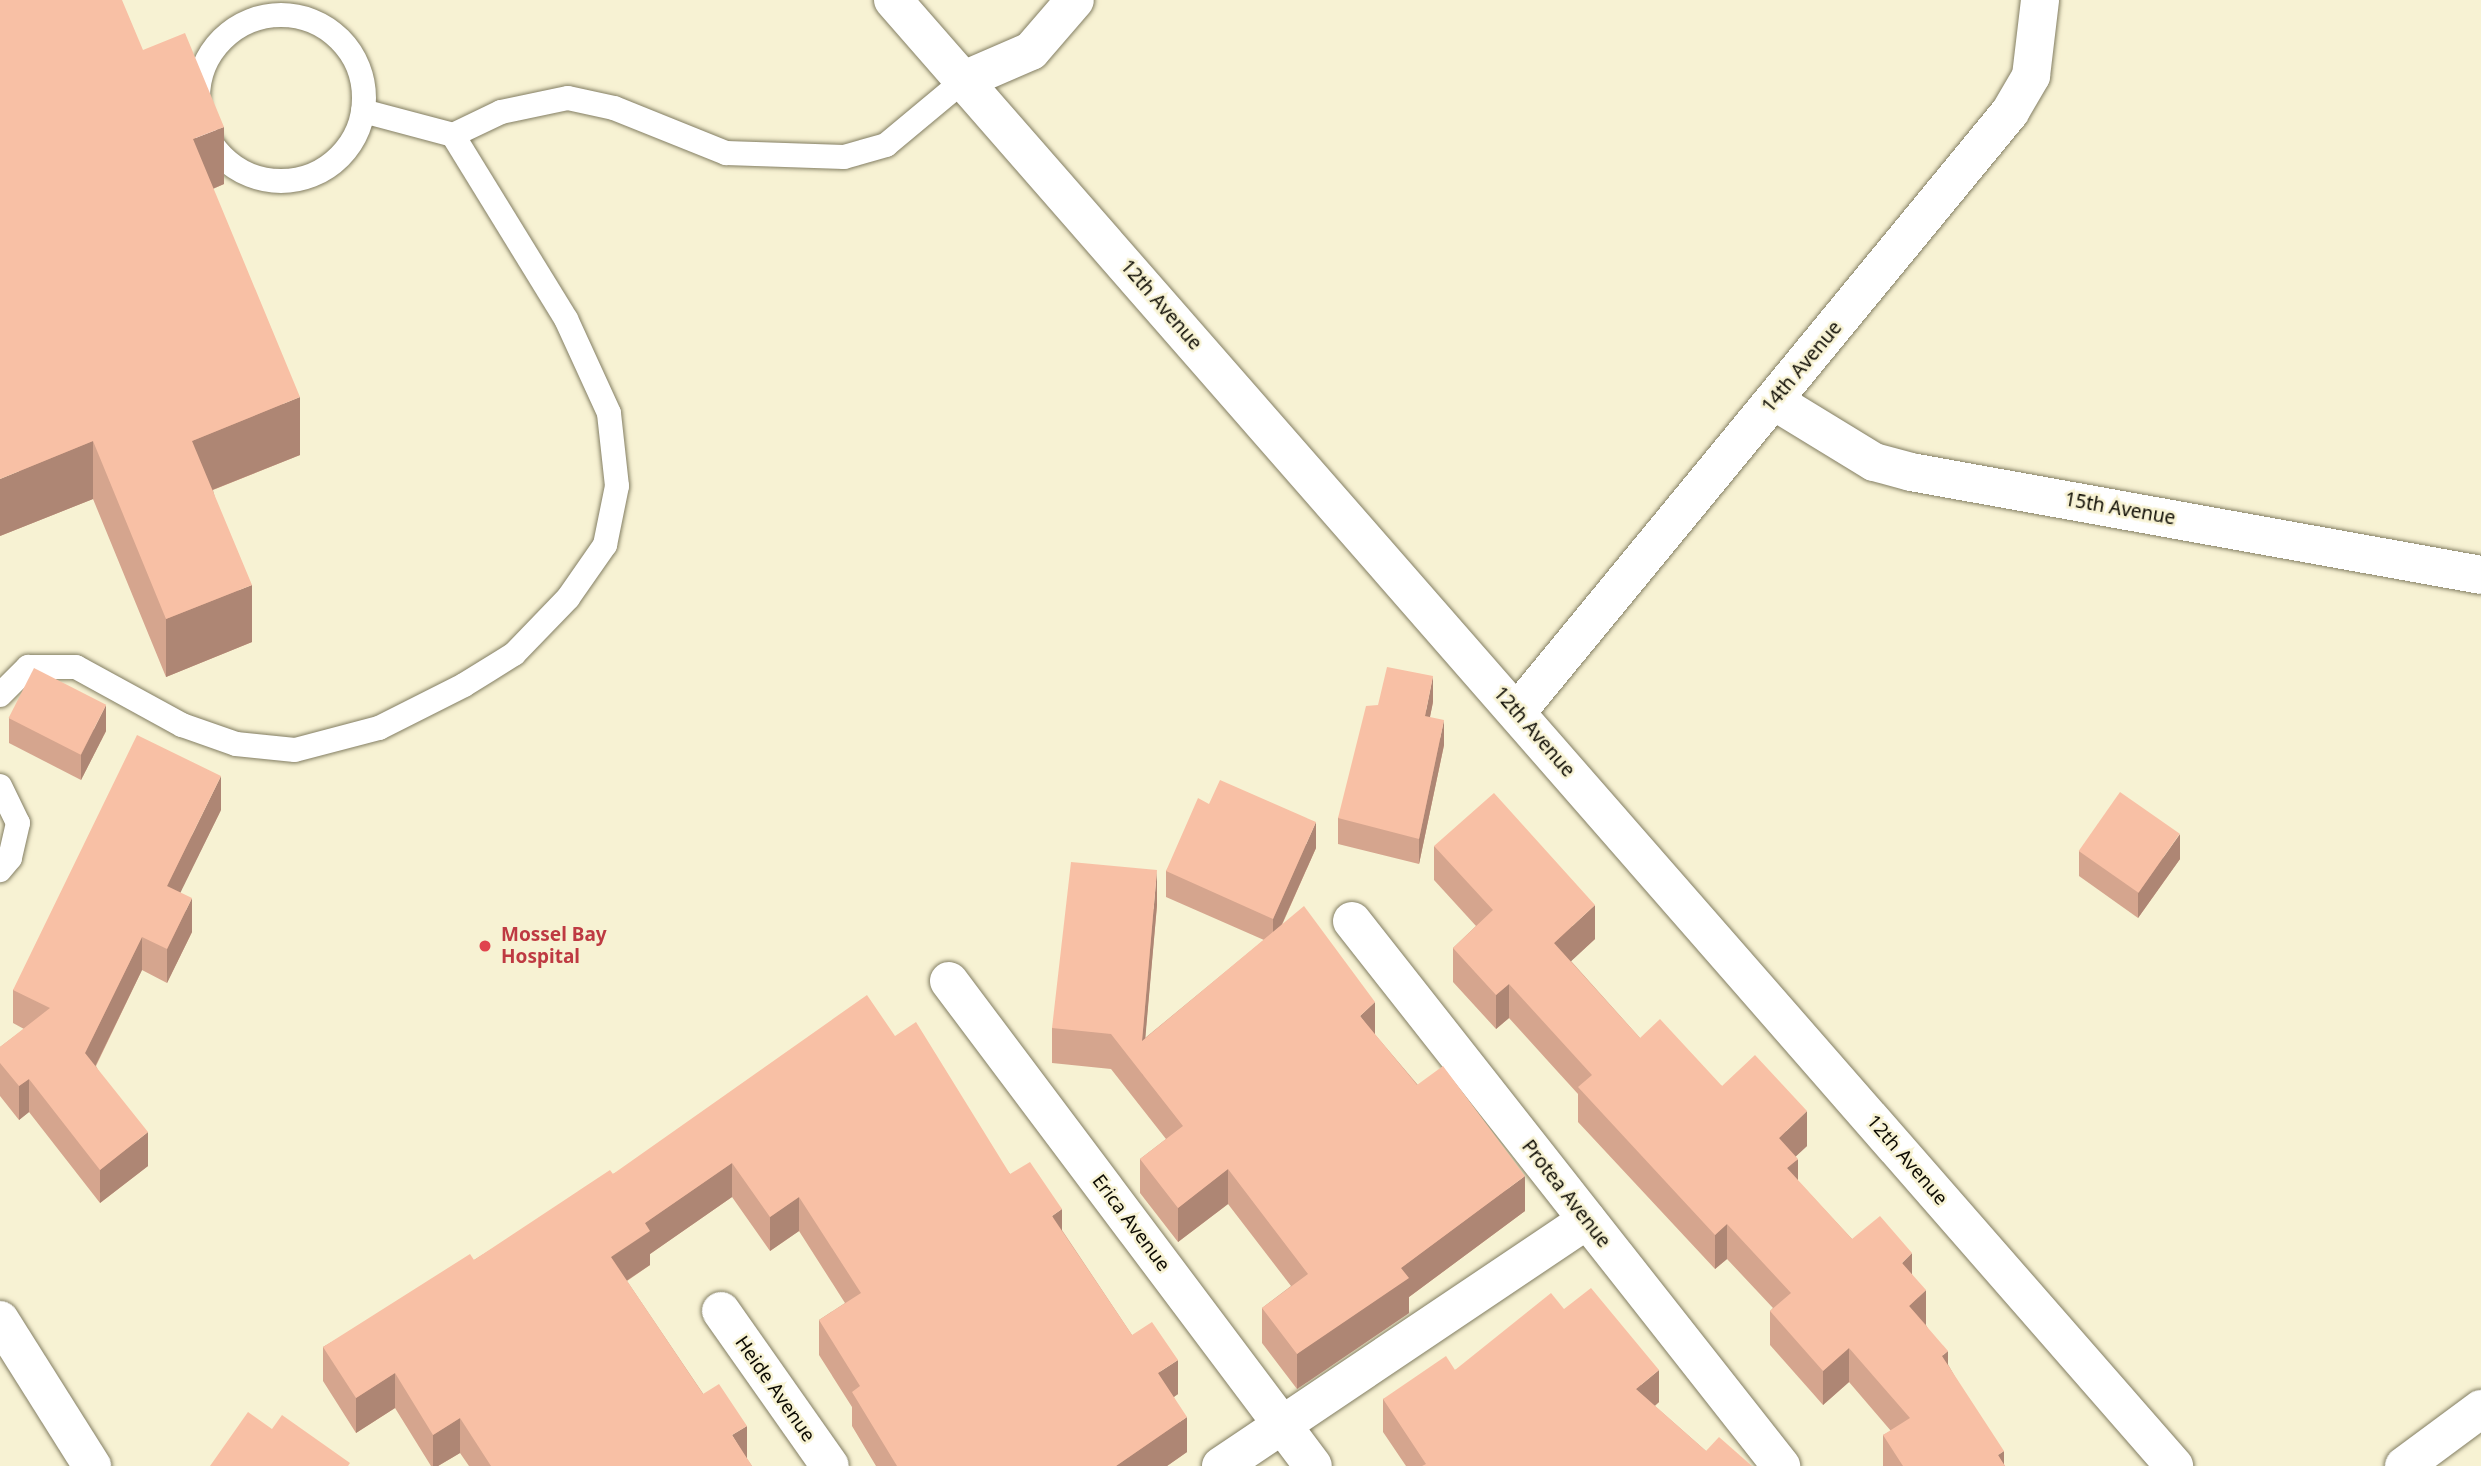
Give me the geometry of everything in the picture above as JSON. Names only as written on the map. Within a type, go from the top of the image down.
[{"type":"street","name":"12th Avenue","points":[[893,0],[2174,1466]]},
{"type":"street","points":[[964,80],[1031,51],[1076,0]]},
{"type":"street","name":"14th Avenue","points":[[1517,712],[2010,112],[2032,76],[2040,0]]},
{"type":"street","name":"15th Avenue","points":[[1774,401],[1874,462],[1911,472],[2481,575]]},
{"type":"street","name":"Protea Avenue","points":[[1353,921],[1781,1466]]},
{"type":"street","name":"Erica Avenue","points":[[949,981],[1313,1466]]},
{"type":"street","points":[[1221,1466],[1587,1220]]},
{"type":"street","name":"Heide Avenue","points":[[720,1311],[830,1466]]},
{"type":"street","points":[[0,1320],[92,1466]]},
{"type":"street","points":[[2404,1466],[2481,1409]]},
{"type":"lane","points":[[294,15],[340,39],[363,85],[363,111],[355,136],[318,173],[268,180],[243,172],[214,146],[198,111],[198,84],[207,60],[242,24],[294,15]]},
{"type":"lane","points":[[363,111],[453,135],[501,112],[568,98],[614,108],[726,153],[844,157],[886,145],[964,80]]},
{"type":"lane","points":[[0,695],[28,667],[76,667],[182,725],[236,744],[295,750],[379,728],[464,685],[514,654],[568,598],[605,545],[617,486],[609,413],[566,319],[453,135]]},
{"type":"lane","points":[[0,786],[18,822],[10,858],[0,870]]},
{"type":"building","points":[[0,0],[122,0],[143,50],[185,33],[224,127],[193,139],[300,397],[192,441],[252,585],[166,619],[93,441],[0,479]]},
{"type":"building","points":[[1387,667],[1433,676],[1425,716],[1444,720],[1419,839],[1338,818],[1366,706],[1378,705]]},
{"type":"building","points":[[34,668],[106,705],[81,755],[9,718]]},
{"type":"building","points":[[137,735],[221,776],[167,886],[192,898],[167,949],[142,937],[85,1053],[148,1132],[100,1170],[29,1079],[19,1086],[0,1063],[0,1047],[50,1008],[13,990]]},
{"type":"building","points":[[1220,780],[1316,822],[1273,919],[1166,871],[1198,798],[1209,804]]},
{"type":"building","points":[[2120,792],[2180,834],[2139,893],[2079,851]]},
{"type":"building","points":[[1494,793],[1595,905],[1554,943],[1640,1038],[1660,1019],[1722,1086],[1755,1055],[1807,1111],[1779,1138],[1798,1159],[1787,1168],[1852,1239],[1880,1216],[1912,1253],[1902,1263],[1926,1290],[1909,1306],[1948,1351],[1942,1356],[2004,1451],[1998,1455],[2005,1466],[1903,1466],[1883,1435],[1910,1418],[1849,1348],[1823,1371],[1770,1311],[1791,1293],[1727,1224],[1715,1235],[1578,1087],[1592,1075],[1509,984],[1496,995],[1453,948],[1493,910],[1434,846]]},
{"type":"building","points":[[1071,862],[1157,870],[1142,1041],[1304,906],[1375,1002],[1360,1016],[1417,1085],[1443,1066],[1525,1176],[1401,1268],[1409,1278],[1297,1354],[1262,1308],[1308,1274],[1228,1169],[1178,1208],[1140,1159],[1183,1126],[1111,1034],[1052,1028]]},
{"type":"building","points":[[867,995],[895,1036],[916,1022],[1010,1174],[1030,1162],[1062,1209],[1052,1216],[1132,1335],[1152,1322],[1178,1360],[1158,1373],[1187,1417],[1116,1466],[897,1466],[852,1392],[860,1386],[819,1320],[861,1293],[799,1197],[770,1217],[732,1163],[645,1223],[650,1231],[611,1257],[703,1394],[719,1384],[747,1426],[732,1435],[752,1466],[491,1466],[460,1418],[433,1435],[395,1373],[356,1398],[323,1347],[470,1254],[474,1260],[610,1170],[613,1174]]},
{"type":"building","points":[[1591,1288],[1659,1370],[1636,1389],[1706,1451],[1719,1437],[1752,1466],[1422,1466],[1426,1464],[1383,1399],[1446,1356],[1455,1370],[1551,1293],[1564,1309]]},
{"type":"building","points":[[248,1412],[272,1429],[282,1415],[350,1463],[348,1466],[210,1466]]},
{"type":"place","name":"Mossel Bay Hospital","points":[[485,946]]}]
